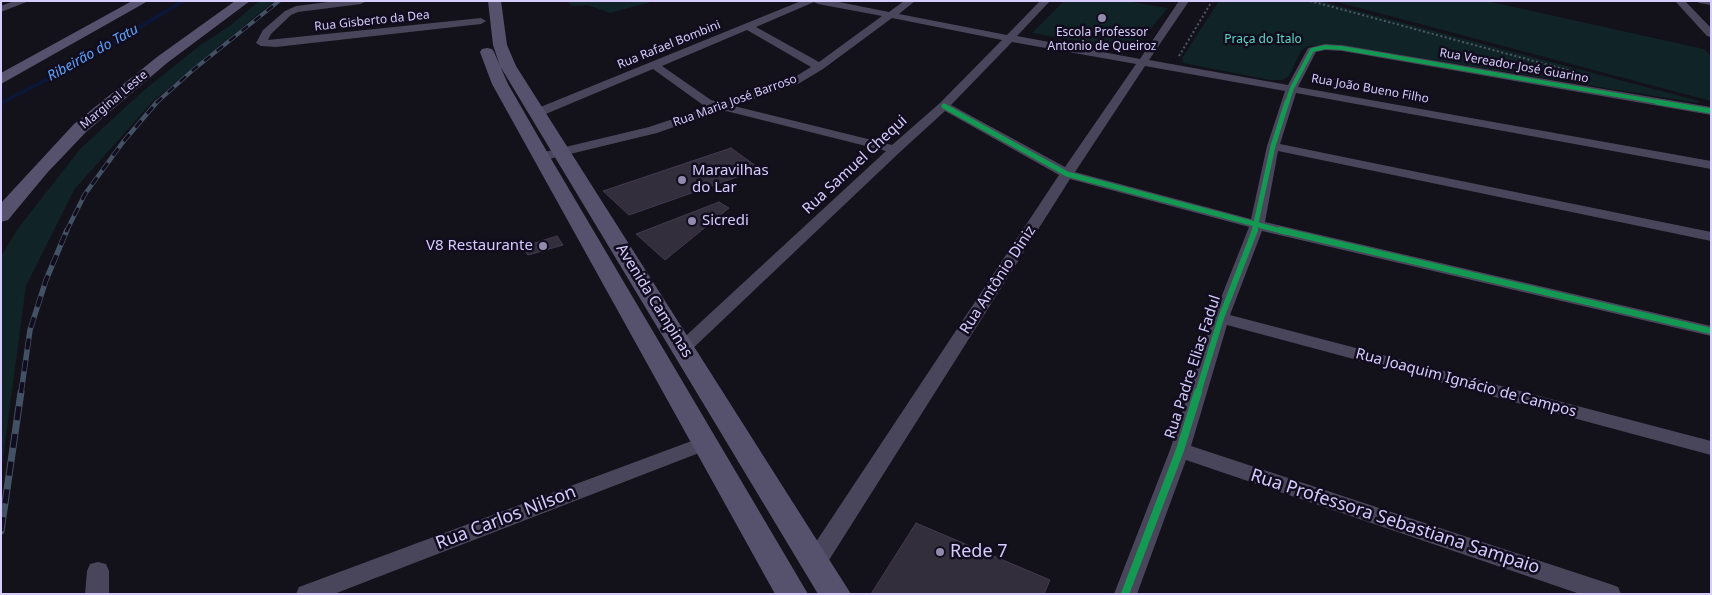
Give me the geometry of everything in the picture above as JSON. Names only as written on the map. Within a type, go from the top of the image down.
[{"type":"main road","points":[[1,79],[142,1]]},
{"type":"main road","name":"Marginal Leste","points":[[1,216],[41,169],[80,128],[162,60],[244,1]]},
{"type":"main road","name":"Avenida Campinas","points":[[494,1],[503,52],[508,66],[537,112],[552,155],[705,443],[792,594]]},
{"type":"main road","name":"Avenida Campinas","points":[[479,6],[485,46],[492,68],[683,348],[835,594]]},
{"type":"street","points":[[1,8],[24,1]]},
{"type":"street","name":"Rua Gisberto da Dea","points":[[360,1],[296,9],[288,13],[267,32],[261,43],[266,45],[481,22]]},
{"type":"street","name":"Rua Rafael Bombini","points":[[537,112],[655,66],[810,1]]},
{"type":"street","name":"Rua João Bueno Filho","points":[[818,1],[1008,38],[1711,165]]},
{"type":"street","name":"Rua Maria José Barroso","points":[[552,155],[653,130],[794,82],[819,67],[910,1]]},
{"type":"street","name":"Rua Samuel Chequi","points":[[683,348],[944,106],[1045,1]]},
{"type":"street","name":"Rua Antônio Diniz","points":[[816,561],[1067,174],[1184,1]]},
{"type":"street","points":[[1680,1],[1711,34]]},
{"type":"street","points":[[1702,1],[1711,2]]},
{"type":"street","points":[[749,27],[819,67]]},
{"type":"street","name":"Rua Vereador José Guarino","points":[[1312,50],[1325,47],[1342,48],[1711,111]]},
{"type":"street","name":"Rua Padre Elias Fadul","points":[[1125,594],[1180,450],[1221,318],[1257,225],[1273,146],[1292,88],[1312,50]]},
{"type":"street","points":[[655,66],[707,103],[896,149]]},
{"type":"street","points":[[944,106],[1067,174],[1257,225],[1711,331]]},
{"type":"street","points":[[1273,146],[1711,237]]},
{"type":"street","name":"Rua Joaquim Ignácio de Campos","points":[[1221,318],[1711,448]]},
{"type":"street","name":"Rua Carlos Nilson","points":[[307,594],[705,443]]},
{"type":"street","name":"Rua Professora Sebastiana Sampaio","points":[[1180,450],[1610,594]]},
{"type":"street","points":[[97,594],[98,571]]},
{"type":"path","points":[[1172,67],[1212,1]]},
{"type":"path","points":[[1310,1],[1582,74]]},
{"type":"green space","points":[[259,1],[274,1],[153,101],[74,190],[26,286],[1,473],[1,256],[19,227],[81,148],[143,91],[199,46],[231,25]]},
{"type":"green space","points":[[655,1],[610,13],[588,5],[571,6],[568,2]]},
{"type":"green space","name":"Escola Professor Antonio de Queiroz","points":[[1064,1],[1126,1],[1168,8],[1132,51],[1032,33]]},
{"type":"green space","name":"Praça do Italo","points":[[1219,1],[1320,1],[1699,101],[1698,103],[1340,45],[1308,46],[1301,51],[1289,76],[1283,80],[1270,80],[1183,63],[1182,58]]},
{"type":"green space","points":[[1333,1],[1487,1],[1704,49],[1711,56],[1711,101]]},
{"type":"building","name":"Maravilhas do Lar","points":[[731,148],[760,169],[629,215],[603,191]]},
{"type":"building","name":"Sicredi","points":[[719,202],[729,208],[665,260],[636,234]]},
{"type":"building","name":"V8 Restaurante","points":[[557,236],[563,245],[528,255],[522,247]]},
{"type":"building","name":"Rede 7","points":[[916,523],[1050,580],[1044,594],[871,594]]},
{"type":"waterway","name":"Ribeirão do Tatu","points":[[3,102],[1,103],[87,59],[183,1]]},
{"type":"railway","points":[[157,102],[193,70],[279,1]]},
{"type":"railway","points":[[67,230],[85,194],[123,142],[157,102]]},
{"type":"railway","points":[[21,393],[30,330],[46,280],[67,230]]},
{"type":"railway","points":[[1,531],[21,392]]},
{"type":"cycle path","points":[[1125,594],[1180,450],[1221,318],[1257,225],[1273,146],[1292,88],[1312,50],[1325,47],[1342,48],[1711,111]]},
{"type":"cycle path","points":[[944,106],[1067,174],[1257,225],[1711,331]]},
{"type":"place","name":"Escola Professor Antonio de Queiroz","points":[[1102,18]]},
{"type":"place","name":"Maravilhas do Lar","points":[[682,180]]},
{"type":"place","name":"Sicredi","points":[[692,221]]},
{"type":"place","name":"V8 Restaurante","points":[[543,246]]},
{"type":"place","name":"Rede 7","points":[[940,552]]}]
